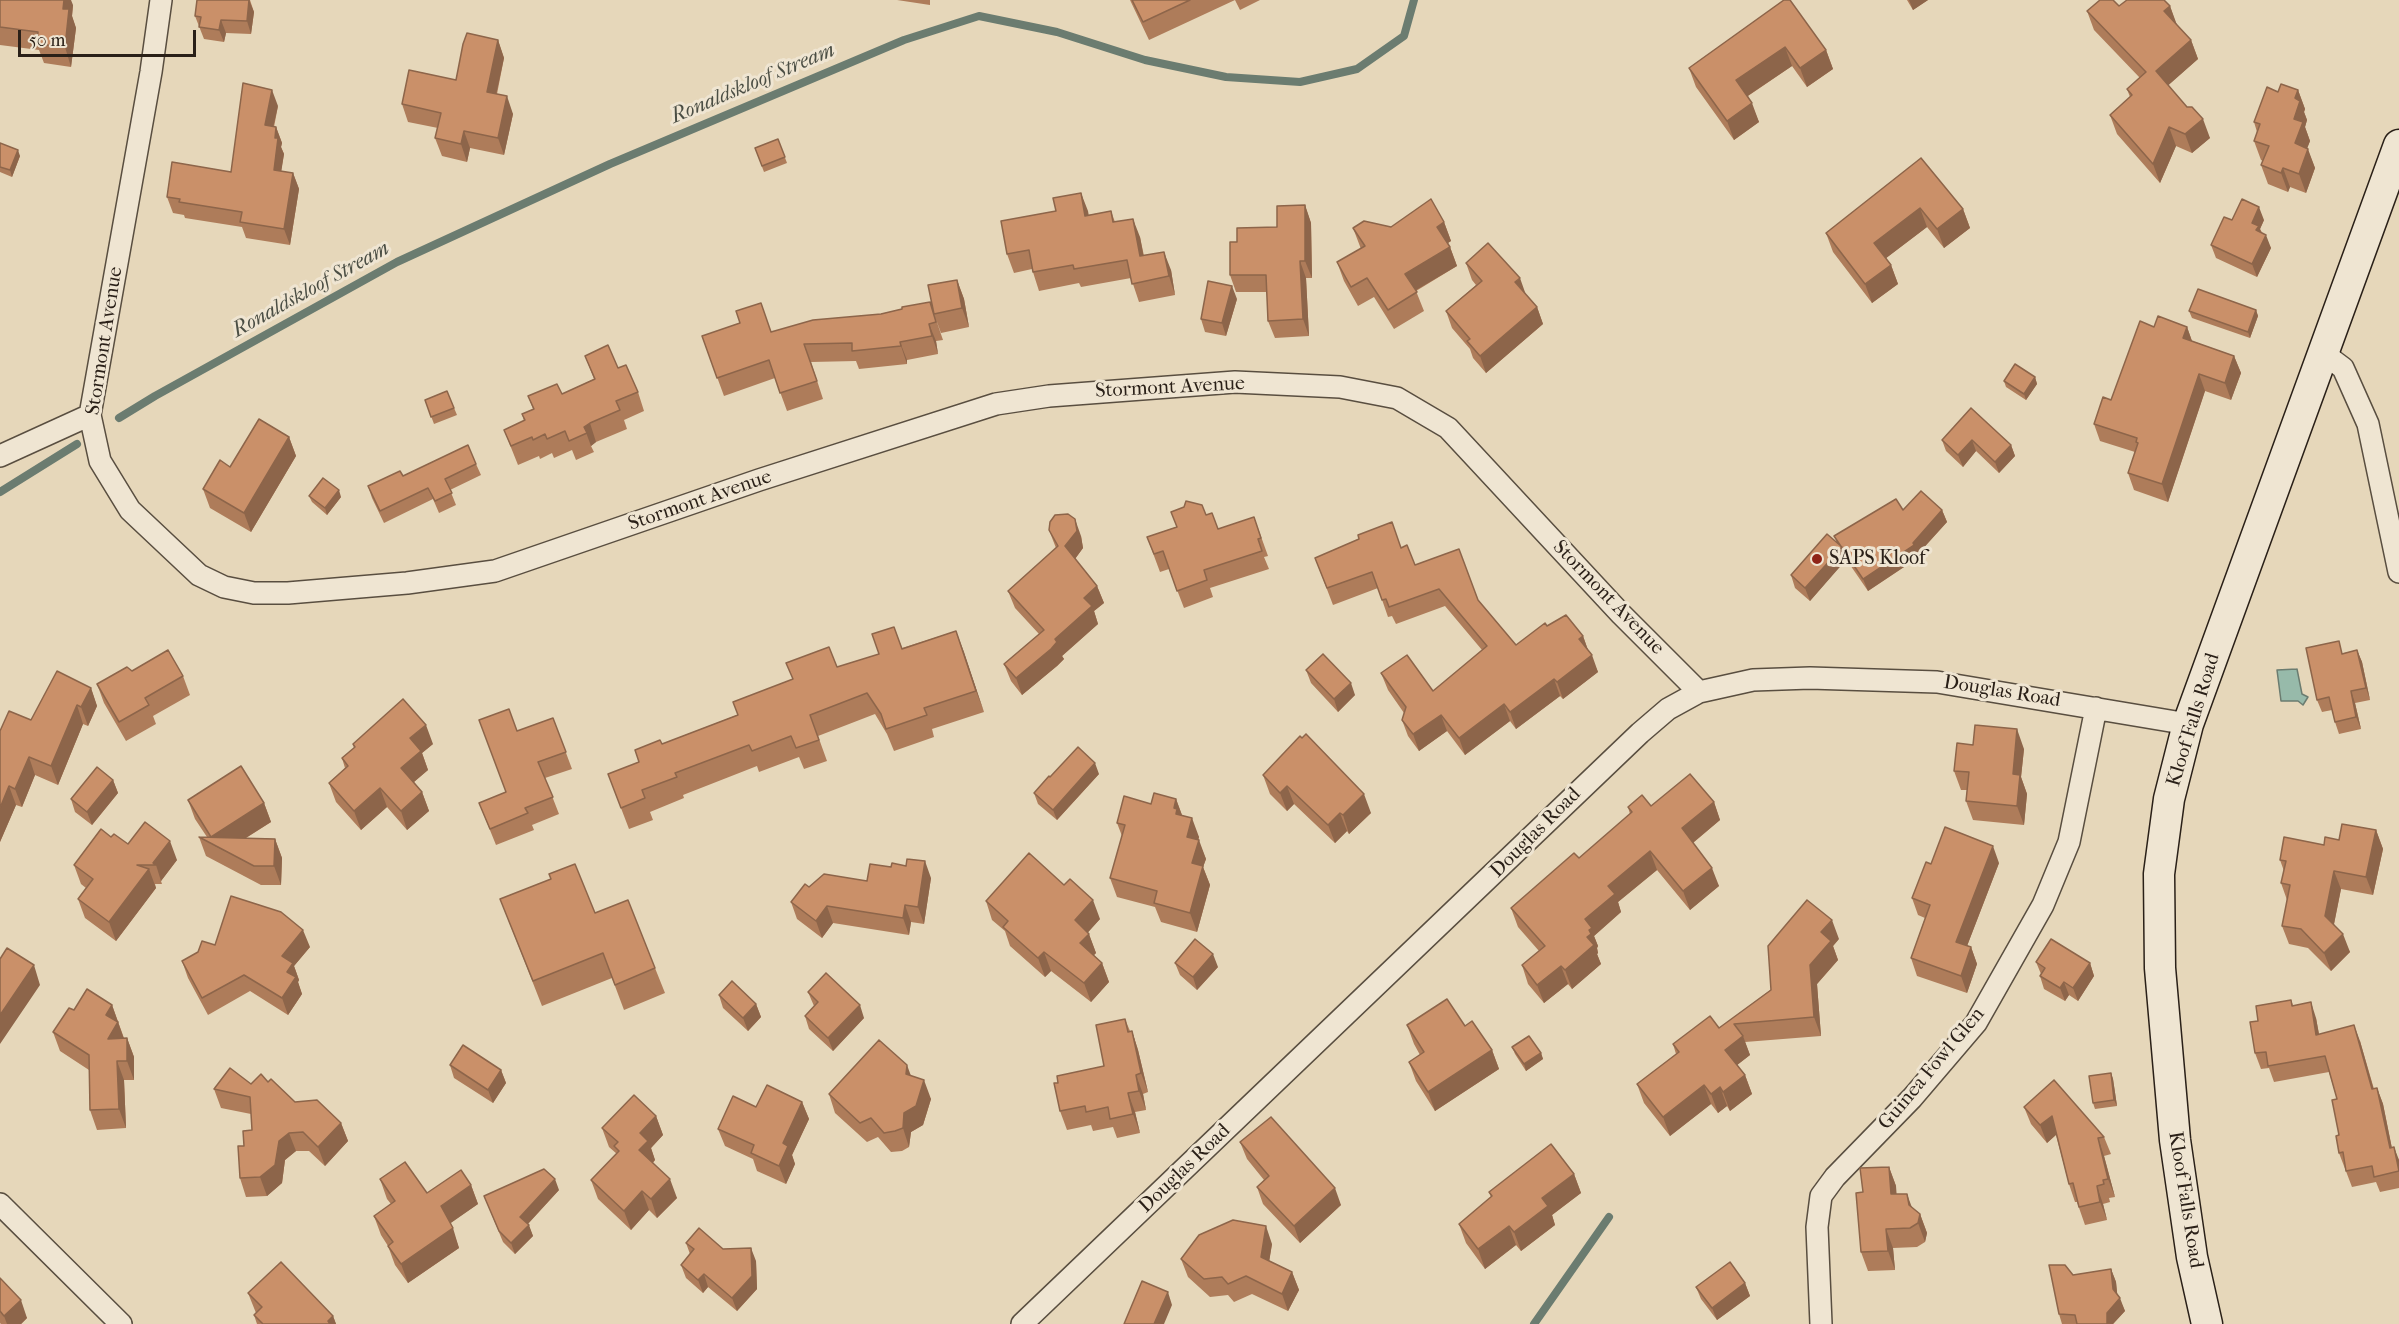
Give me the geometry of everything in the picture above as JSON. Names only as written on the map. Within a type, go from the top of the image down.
[{"type":"main road","name":"Kloof Falls Road","points":[[2207,1324],[2192,1257],[2175,1140],[2160,968],[2159,874],[2169,800],[2188,724],[2399,145]]},
{"type":"street","name":"Stormont Avenue","points":[[161,0],[90,415],[100,461],[112,485],[130,510],[158,539],[199,575],[224,587],[254,593],[288,593],[407,583],[495,571],[759,480],[996,404],[1049,396],[1235,382],[1340,387],[1396,398],[1448,428],[1621,614],[1699,692]]},
{"type":"street","points":[[2323,353],[2343,368],[2368,424],[2399,572]]},
{"type":"street","points":[[0,456],[90,415]]},
{"type":"street","name":"Douglas Road","points":[[1022,1324],[1624,748],[1668,709],[1699,692],[1753,680],[1810,678],[1937,682],[2188,724]]},
{"type":"street","name":"Guinea Fowl Glen","points":[[1821,1324],[1817,1227],[1821,1196],[1835,1177],[1912,1098],[1977,1023],[2043,905],[2069,842],[2096,708]]},
{"type":"street","points":[[0,1204],[121,1324]]},
{"type":"shaded area","points":[[2297,669],[2302,694],[2308,697],[2303,705],[2298,701],[2281,701],[2277,670]]},
{"type":"building","points":[[0,0],[64,0],[63,9],[69,9],[65,47],[37,44],[38,32],[0,27]]},
{"type":"building","points":[[197,0],[249,0],[247,21],[221,20],[219,30],[199,27],[201,17],[195,16]]},
{"type":"building","points":[[1132,0],[1190,0],[1143,22]]},
{"type":"building","points":[[1784,0],[1790,0],[1826,50],[1800,68],[1785,47],[1736,80],[1752,103],[1727,121],[1689,68]]},
{"type":"building","points":[[2100,0],[2113,0],[2119,6],[2127,0],[2164,0],[2170,6],[2164,11],[2191,40],[2156,71],[2187,107],[2192,107],[2203,119],[2185,134],[2169,127],[2153,164],[2110,115],[2132,95],[2127,89],[2146,72],[2087,11]]},
{"type":"building","points":[[467,33],[498,40],[487,92],[507,96],[498,138],[464,131],[461,144],[435,138],[441,113],[402,104],[409,70],[456,80]]},
{"type":"building","points":[[243,83],[272,90],[265,125],[276,127],[275,138],[278,138],[274,170],[293,173],[284,229],[240,222],[242,212],[179,202],[180,199],[167,197],[172,162],[231,172]]},
{"type":"building","points":[[2281,84],[2298,90],[2295,98],[2300,101],[2294,119],[2303,122],[2295,143],[2308,149],[2299,174],[2283,168],[2281,173],[2261,165],[2269,146],[2254,141],[2260,124],[2254,122],[2267,87],[2278,92]]},
{"type":"building","points":[[778,139],[785,157],[762,166],[755,148]]},
{"type":"building","points":[[0,143],[18,150],[10,170],[0,167]]},
{"type":"building","points":[[1921,158],[1963,209],[1937,229],[1920,208],[1874,243],[1891,265],[1865,284],[1826,233]]},
{"type":"building","points":[[1081,193],[1085,216],[1111,211],[1113,222],[1133,219],[1140,256],[1164,252],[1169,276],[1132,284],[1127,260],[1074,269],[1073,265],[1033,272],[1029,250],[1007,254],[1001,221],[1056,211],[1053,198]]},
{"type":"building","points":[[1431,199],[1444,222],[1437,227],[1450,247],[1405,274],[1417,292],[1388,310],[1367,278],[1351,287],[1337,262],[1365,246],[1353,228],[1364,221],[1391,227]]},
{"type":"building","points":[[2242,199],[2259,207],[2252,223],[2259,226],[2256,230],[2266,235],[2252,264],[2211,245],[2224,217],[2232,220]]},
{"type":"building","points":[[1305,205],[1305,261],[1300,261],[1303,319],[1268,321],[1266,275],[1230,275],[1230,242],[1237,242],[1237,228],[1277,227],[1277,206]]},
{"type":"building","points":[[1488,243],[1520,278],[1515,282],[1537,307],[1480,356],[1467,341],[1470,339],[1446,311],[1482,281],[1466,263]]},
{"type":"building","points":[[957,280],[962,308],[934,314],[928,285]]},
{"type":"building","points":[[1208,281],[1232,286],[1222,323],[1201,319]]},
{"type":"building","points":[[2198,289],[2256,310],[2248,332],[2189,311]]},
{"type":"building","points":[[930,302],[936,322],[929,324],[932,336],[900,342],[901,346],[852,351],[852,343],[804,344],[817,381],[780,393],[769,360],[717,378],[702,336],[740,323],[736,311],[761,303],[771,332],[813,320],[881,314],[902,309],[902,307]]},
{"type":"building","points":[[2158,316],[2187,327],[2183,338],[2234,356],[2225,383],[2199,374],[2162,484],[2128,473],[2138,443],[2137,438],[2094,424],[2103,397],[2111,400],[2140,321],[2154,327]]},
{"type":"building","points":[[608,345],[618,368],[626,365],[638,392],[616,401],[620,410],[590,423],[584,427],[587,433],[569,441],[565,431],[547,439],[545,434],[533,440],[532,437],[511,446],[504,430],[525,420],[522,414],[534,409],[528,396],[557,384],[562,394],[595,379],[585,356]]},
{"type":"building","points":[[2015,364],[2035,377],[2024,394],[2004,381]]},
{"type":"building","points":[[447,391],[454,408],[431,417],[425,400]]},
{"type":"building","points":[[1971,408],[2011,445],[1995,462],[1972,440],[1958,455],[1942,440]]},
{"type":"building","points":[[259,419],[289,437],[244,513],[203,489],[220,460],[230,467]]},
{"type":"building","points":[[468,445],[476,464],[445,479],[452,493],[435,501],[428,488],[380,511],[368,486],[400,471],[403,476]]},
{"type":"building","points":[[323,478],[339,490],[325,508],[309,496]]},
{"type":"building","points":[[1921,491],[1942,510],[1913,543],[1914,545],[1863,579],[1834,536],[1896,499],[1903,510]]},
{"type":"building","points":[[1186,501],[1202,505],[1206,515],[1212,513],[1218,529],[1254,517],[1261,538],[1258,539],[1262,551],[1204,570],[1207,580],[1177,591],[1163,551],[1154,554],[1147,537],[1177,527],[1171,512],[1184,507]]},
{"type":"building","points":[[1068,514],[1075,519],[1077,531],[1065,546],[1097,586],[1084,598],[1092,606],[1055,639],[1057,642],[1051,649],[1016,678],[1004,664],[1044,630],[1008,591],[1058,546],[1049,530],[1050,522],[1055,515]]},
{"type":"building","points":[[1392,522],[1401,548],[1407,545],[1415,565],[1459,549],[1478,600],[1516,645],[1545,623],[1547,626],[1566,615],[1583,636],[1579,639],[1592,655],[1557,682],[1554,679],[1510,712],[1504,704],[1459,738],[1441,715],[1413,734],[1402,720],[1406,707],[1381,673],[1407,655],[1433,691],[1487,646],[1439,589],[1389,607],[1386,599],[1382,600],[1372,572],[1327,588],[1315,558],[1359,539],[1358,535]]},
{"type":"building","points":[[1827,534],[1842,547],[1805,588],[1791,575]]},
{"type":"building","points":[[894,627],[902,649],[956,631],[976,691],[924,708],[927,715],[886,729],[881,714],[867,693],[810,715],[819,740],[796,748],[791,736],[752,751],[749,745],[675,773],[677,777],[642,790],[645,798],[621,808],[608,774],[639,762],[635,750],[660,740],[662,744],[738,715],[733,702],[793,679],[786,663],[829,647],[837,667],[879,654],[872,634]]},
{"type":"building","points":[[2339,641],[2342,654],[2357,650],[2366,688],[2351,691],[2356,717],[2335,722],[2329,697],[2317,700],[2306,648]]},
{"type":"building","points":[[168,650],[183,676],[145,698],[149,705],[119,722],[97,684],[127,667],[132,671]]},
{"type":"building","points":[[1323,654],[1351,683],[1334,699],[1306,670]]},
{"type":"building","points":[[57,671],[91,688],[81,707],[77,705],[51,766],[29,757],[15,789],[9,786],[0,808],[0,731],[9,711],[31,720]]},
{"type":"building","points":[[403,699],[426,725],[410,738],[421,751],[401,768],[422,792],[401,811],[380,788],[354,811],[329,783],[348,766],[342,758],[355,747],[353,744]]},
{"type":"building","points":[[509,709],[517,731],[553,718],[566,752],[538,762],[553,797],[525,808],[528,813],[490,829],[479,803],[506,792],[479,720]]},
{"type":"building","points":[[1975,725],[2017,729],[2013,774],[2020,775],[2017,806],[1966,801],[1969,772],[1954,771],[1957,743],[1973,745]]},
{"type":"building","points":[[1306,734],[1364,794],[1343,815],[1340,813],[1328,825],[1287,786],[1280,793],[1263,775],[1300,736],[1302,738]]},
{"type":"building","points":[[1078,747],[1095,763],[1053,810],[1034,793]]},
{"type":"building","points":[[241,766],[264,803],[211,837],[188,800]]},
{"type":"building","points":[[97,767],[113,780],[87,812],[71,799]]},
{"type":"building","points":[[1690,774],[1714,802],[1682,828],[1712,868],[1683,891],[1650,851],[1608,886],[1615,894],[1585,919],[1592,928],[1589,930],[1591,934],[1587,937],[1594,945],[1565,970],[1561,966],[1537,985],[1522,965],[1545,946],[1511,908],[1574,853],[1579,858],[1632,812],[1628,807],[1642,795],[1651,806]]},
{"type":"building","points":[[1154,793],[1176,799],[1174,808],[1177,809],[1176,814],[1192,818],[1187,837],[1199,840],[1192,863],[1203,866],[1190,913],[1154,903],[1157,891],[1110,878],[1125,825],[1117,823],[1124,796],[1151,804]]},
{"type":"building","points":[[145,822],[170,841],[153,863],[156,865],[137,865],[149,869],[109,922],[78,899],[93,879],[74,865],[101,829],[111,837],[114,834],[128,844]]},
{"type":"building","points":[[2342,824],[2376,830],[2366,877],[2334,871],[2325,916],[2343,934],[2324,953],[2301,929],[2282,926],[2290,885],[2281,883],[2286,861],[2280,860],[2284,837],[2324,845],[2325,837],[2339,840]]},
{"type":"building","points":[[1945,827],[1993,846],[1956,942],[1971,947],[1961,976],[1911,958],[1930,905],[1912,898],[1926,862],[1931,864]]},
{"type":"building","points":[[199,837],[275,839],[274,866],[254,866]]},
{"type":"building","points":[[1029,853],[1064,885],[1070,879],[1093,900],[1075,920],[1089,934],[1080,943],[1102,963],[1084,983],[1044,952],[1038,958],[1003,927],[1008,921],[986,901]]},
{"type":"building","points":[[907,859],[925,861],[918,907],[905,905],[903,918],[827,906],[816,921],[791,902],[805,884],[809,887],[824,874],[867,881],[870,864],[891,867],[892,863],[906,866]]},
{"type":"building","points":[[575,864],[595,913],[628,900],[655,968],[615,985],[603,953],[533,981],[500,899],[551,879],[549,874]]},
{"type":"building","points":[[231,896],[281,912],[303,930],[282,956],[293,963],[287,972],[296,977],[282,998],[244,975],[202,998],[182,961],[198,952],[202,941],[215,945]]},
{"type":"building","points":[[1807,900],[1832,920],[1821,932],[1831,941],[1810,965],[1814,1017],[1734,1024],[1743,1036],[1725,1050],[1745,1075],[1723,1092],[1720,1087],[1711,1094],[1704,1085],[1663,1117],[1637,1084],[1679,1052],[1673,1044],[1710,1016],[1719,1028],[1771,990],[1768,946]]},
{"type":"building","points":[[1195,939],[1213,954],[1193,977],[1175,963]]},
{"type":"building","points":[[2051,939],[2090,963],[2073,988],[2064,982],[2060,988],[2040,976],[2045,968],[2036,962]]},
{"type":"building","points":[[7,948],[34,965],[0,1015],[0,959]]},
{"type":"building","points":[[826,973],[860,1005],[828,1038],[805,1016],[818,1002],[808,992]]},
{"type":"building","points":[[732,981],[756,1004],[743,1018],[719,995]]},
{"type":"building","points":[[87,989],[112,1005],[106,1015],[118,1022],[108,1039],[127,1038],[127,1061],[117,1061],[119,1109],[90,1110],[89,1055],[53,1032],[69,1008],[74,1010]]},
{"type":"building","points":[[1447,999],[1465,1026],[1472,1021],[1492,1050],[1428,1092],[1409,1062],[1424,1052],[1407,1025]]},
{"type":"building","points":[[2291,1000],[2292,1006],[2311,1002],[2316,1035],[2354,1025],[2372,1089],[2377,1088],[2390,1148],[2394,1147],[2399,1171],[2374,1177],[2372,1166],[2346,1171],[2343,1152],[2339,1153],[2336,1136],[2339,1135],[2332,1100],[2337,1099],[2325,1056],[2268,1066],[2266,1052],[2255,1053],[2250,1022],[2258,1021],[2256,1006]]},
{"type":"building","points":[[1125,1019],[1128,1032],[1132,1031],[1141,1073],[1136,1075],[1139,1091],[1128,1093],[1133,1114],[1110,1119],[1108,1107],[1086,1112],[1085,1106],[1060,1111],[1054,1083],[1058,1083],[1057,1076],[1104,1066],[1096,1025]]},
{"type":"building","points":[[1529,1036],[1541,1053],[1524,1064],[1512,1047]]},
{"type":"building","points":[[879,1040],[907,1065],[906,1074],[924,1080],[916,1106],[904,1113],[903,1128],[884,1133],[871,1118],[860,1123],[829,1094]]},
{"type":"building","points":[[463,1045],[501,1070],[488,1090],[450,1065]]},
{"type":"building","points":[[230,1068],[251,1084],[261,1074],[268,1082],[271,1079],[295,1102],[317,1100],[341,1123],[318,1147],[303,1132],[289,1133],[279,1141],[275,1165],[260,1177],[240,1178],[238,1146],[244,1146],[243,1131],[252,1130],[250,1097],[214,1089]]},
{"type":"building","points":[[2111,1073],[2114,1100],[2093,1103],[2089,1076]]},
{"type":"building","points":[[2054,1080],[2104,1137],[2098,1138],[2108,1179],[2103,1180],[2104,1184],[2097,1186],[2100,1202],[2079,1207],[2073,1183],[2069,1184],[2052,1116],[2040,1125],[2024,1107]]},
{"type":"building","points":[[767,1085],[802,1102],[783,1143],[788,1146],[779,1166],[751,1153],[754,1145],[718,1129],[733,1096],[756,1107]]},
{"type":"building","points":[[634,1095],[656,1116],[640,1133],[648,1141],[639,1150],[670,1179],[651,1199],[642,1191],[624,1211],[591,1180],[619,1151],[614,1146],[618,1142],[602,1128]]},
{"type":"building","points":[[1271,1117],[1335,1188],[1294,1226],[1257,1187],[1269,1176],[1240,1142]]},
{"type":"building","points":[[1551,1144],[1574,1174],[1542,1198],[1548,1206],[1514,1232],[1509,1226],[1478,1249],[1459,1224],[1492,1196],[1489,1192]]},
{"type":"building","points":[[405,1162],[427,1193],[461,1170],[471,1185],[441,1206],[453,1228],[401,1264],[388,1246],[393,1242],[374,1216],[395,1201],[380,1179]]},
{"type":"building","points":[[1889,1167],[1891,1194],[1907,1194],[1909,1205],[1920,1214],[1918,1223],[1910,1228],[1886,1229],[1888,1251],[1861,1252],[1856,1193],[1863,1192],[1860,1168]]},
{"type":"building","points":[[544,1169],[555,1179],[520,1217],[529,1225],[511,1243],[499,1231],[484,1196]]},
{"type":"building","points":[[1233,1220],[1266,1226],[1261,1257],[1292,1272],[1282,1294],[1246,1276],[1228,1284],[1222,1277],[1204,1279],[1181,1259],[1199,1235]]},
{"type":"building","points":[[699,1228],[723,1249],[751,1248],[752,1276],[732,1298],[704,1274],[698,1280],[681,1265],[694,1249],[686,1243]]},
{"type":"building","points":[[281,1262],[333,1316],[328,1321],[330,1324],[263,1324],[254,1315],[262,1307],[248,1293]]},
{"type":"building","points":[[1730,1262],[1745,1283],[1712,1308],[1696,1287]]},
{"type":"building","points":[[2049,1265],[2065,1265],[2073,1275],[2111,1269],[2113,1289],[2120,1298],[2107,1313],[2107,1324],[2077,1324],[2075,1315],[2059,1314]]},
{"type":"building","points":[[0,1278],[21,1300],[4,1316],[0,1311]]},
{"type":"building","points":[[1142,1281],[1168,1292],[1154,1324],[1124,1324]]},
{"type":"waterway","name":"Ronaldskloof Stream","points":[[119,418],[397,262],[610,164],[904,40],[979,16],[1057,32],[1145,60],[1226,77],[1300,82],[1357,69],[1404,36],[1414,0]]},
{"type":"waterway","name":"Ronaldskloof Stream","points":[[0,492],[77,444]]},
{"type":"waterway","points":[[1534,1324],[1609,1217]]},
{"type":"place","name":"SAPS Kloof","points":[[1817,559]]}]
